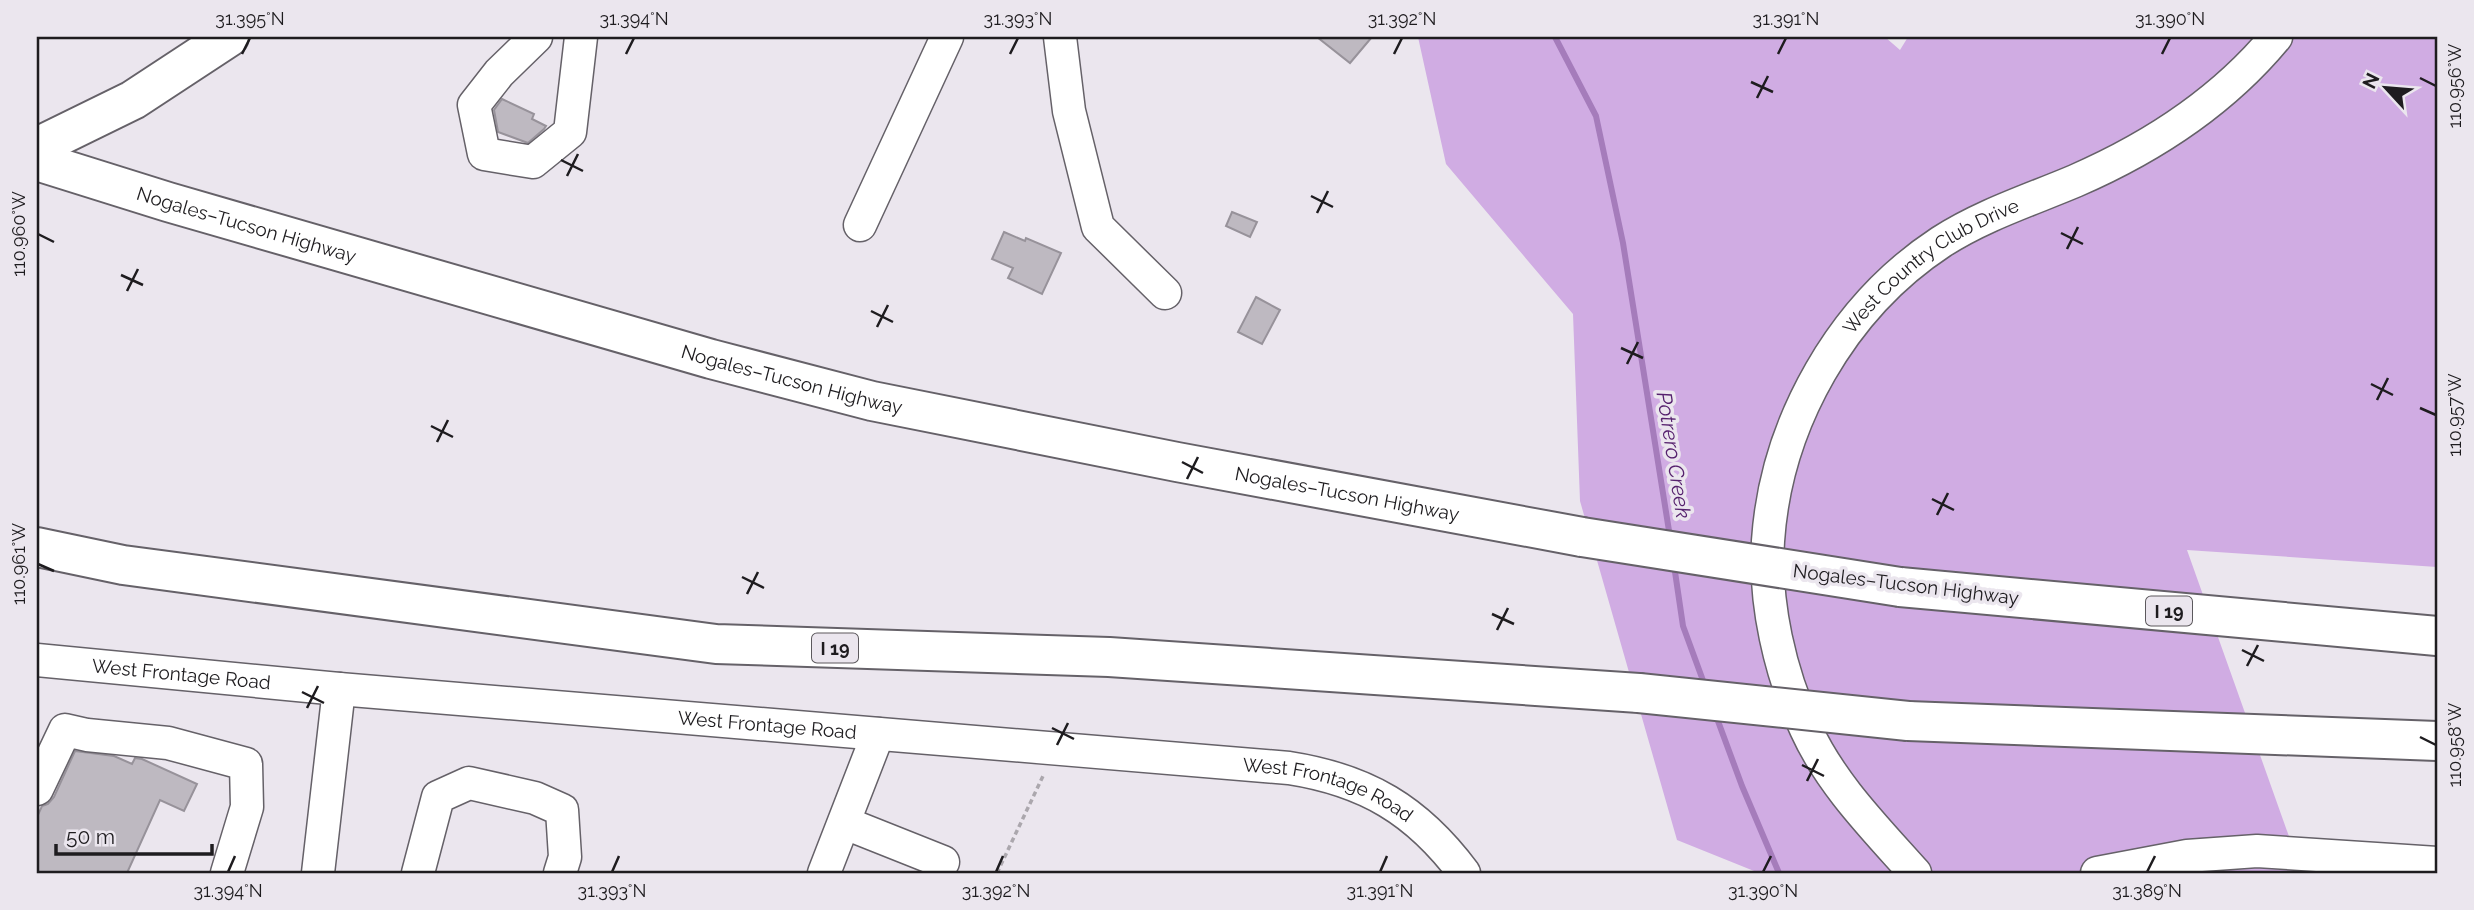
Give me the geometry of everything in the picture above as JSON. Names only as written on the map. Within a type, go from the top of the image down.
[{"type":"highway","points":[[37,147],[133,100],[229,37]]},
{"type":"highway","name":"Nogales–Tucson Highway","points":[[37,161],[168,202],[671,348],[872,401],[1177,462],[1582,537],[1900,587],[2437,636]]},
{"type":"highway","name":"I 19","points":[[37,547],[123,565],[716,643],[1109,657],[1639,694],[1908,721],[2437,741]]},
{"type":"street","points":[[536,37],[499,73],[474,105],[484,154],[533,162],[570,132],[581,37]]},
{"type":"street","points":[[860,225],[947,37]]},
{"type":"street","points":[[1060,37],[1069,111],[1098,228],[1165,293]]},
{"type":"street","name":"West Country Club Drive","points":[[1915,873],[1840,787],[1822,759],[1794,699],[1775,626],[1768,542],[1784,455],[1800,413],[1819,373],[1844,335],[1872,301],[1904,270],[1940,243],[1978,220],[2108,165],[2178,125],[2224,90],[2276,37]]},
{"type":"street","name":"West Frontage Road","points":[[37,660],[339,689],[1289,768],[1345,780],[1395,805],[1418,822],[1464,873]]},
{"type":"street","points":[[318,873],[339,689]]},
{"type":"street","points":[[37,789],[65,730],[98,737],[168,743],[246,764],[247,807],[227,873]]},
{"type":"street","points":[[824,873],[878,734]]},
{"type":"street","points":[[418,873],[438,797],[469,783],[536,798],[562,810],[565,857],[560,873]]},
{"type":"street","points":[[845,823],[943,862]]},
{"type":"street","points":[[2097,873],[2187,856],[2257,851],[2437,863]]},
{"type":"path","points":[[997,873],[1055,748]]},
{"type":"shaded area","points":[[1418,37],[1885,37],[1900,50],[1908,37],[2437,37],[2437,567],[2187,550],[2302,873],[1759,873],[1677,840],[1580,501],[1573,314],[1446,164]]},
{"type":"building","points":[[1317,37],[1372,37],[1350,63]]},
{"type":"building","points":[[502,99],[534,114],[532,119],[546,126],[528,143],[498,132],[494,110]]},
{"type":"building","points":[[1232,212],[1257,222],[1250,237],[1226,226]]},
{"type":"building","points":[[1004,232],[1061,253],[1042,294],[1008,278],[1013,268],[992,259]]},
{"type":"building","points":[[1256,297],[1280,310],[1262,344],[1238,332]]},
{"type":"building","points":[[75,751],[114,756],[132,764],[135,758],[142,759],[197,784],[184,811],[160,800],[127,873],[37,873],[37,817],[42,806],[54,797]]},
{"type":"waterway","name":"Potrero Creek","points":[[1555,37],[1596,116],[1623,243],[1670,537]]},
{"type":"waterway","name":"Potrero Creek","points":[[1674,565],[1683,626],[1705,686]]},
{"type":"waterway","name":"Potrero Creek","points":[[1715,713],[1779,873]]}]
